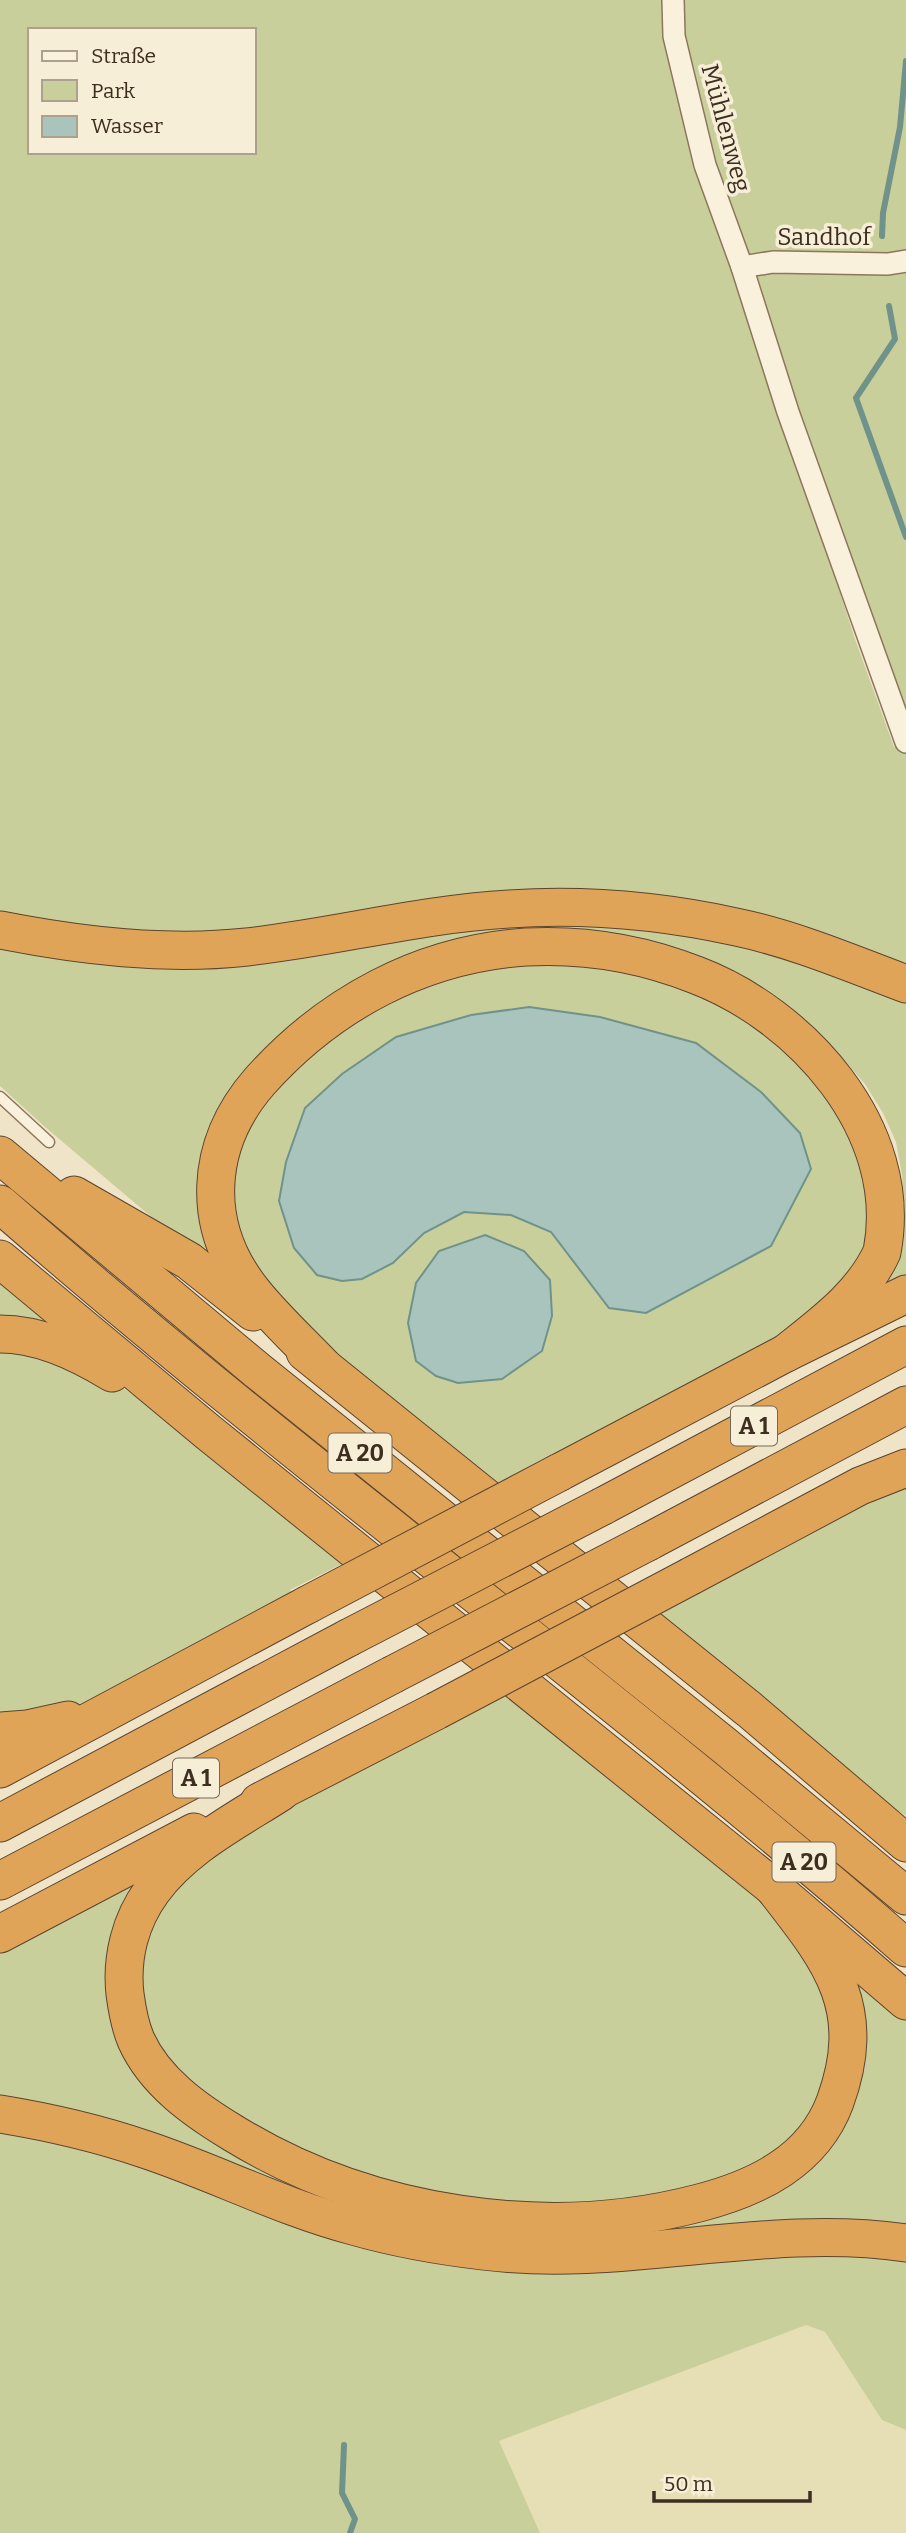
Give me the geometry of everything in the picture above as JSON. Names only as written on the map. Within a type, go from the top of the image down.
[{"type":"highway","points":[[0,930],[106,947],[182,950],[244,947],[308,939],[417,919],[508,909],[586,908],[736,927],[810,948],[906,984]]},
{"type":"highway","points":[[323,1366],[253,1292],[236,1267],[223,1239],[214,1204],[215,1175],[221,1149],[232,1122],[251,1091],[282,1057],[310,1031],[343,1007],[422,969],[472,955],[526,947],[584,948],[641,957],[695,974],[737,992],[807,1039],[839,1070],[870,1109],[891,1159],[894,1186],[893,1213],[883,1251],[873,1270],[850,1297],[786,1353]]},
{"type":"highway","points":[[0,1154],[189,1261],[538,1538],[835,1781],[906,1843]]},
{"type":"highway","name":"A 20","points":[[0,1154],[258,1371],[725,1746],[906,1896]]},
{"type":"highway","name":"A 20","points":[[0,1204],[234,1402],[701,1776],[906,1948]]},
{"type":"highway","points":[[0,1259],[208,1432],[773,1887],[906,2001]]},
{"type":"highway","points":[[0,1769],[786,1353],[906,1294]]},
{"type":"highway","points":[[0,1334],[47,1341],[89,1359],[208,1432]]},
{"type":"highway","name":"A 1","points":[[0,1823],[906,1345]]},
{"type":"highway","name":"A 1","points":[[0,1881],[906,1405]]},
{"type":"highway","points":[[0,1934],[178,1840],[281,1792],[860,1486],[906,1457]]},
{"type":"highway","points":[[860,1486],[906,1468]]},
{"type":"highway","points":[[0,1731],[48,1725],[113,1707]]},
{"type":"highway","points":[[835,1781],[906,1825]]},
{"type":"highway","points":[[281,1792],[206,1840],[179,1861],[154,1888],[141,1908],[127,1941],[123,1978],[127,2011],[136,2040],[156,2073],[183,2099],[217,2124],[265,2153],[320,2177],[377,2196],[434,2210],[487,2218],[541,2221],[642,2215],[717,2199],[759,2183],[788,2166],[811,2144],[832,2110],[843,2080],[848,2048],[847,2017],[837,1978],[820,1947],[773,1887]]},
{"type":"highway","points":[[0,2114],[64,2125],[144,2149],[352,2226],[485,2251],[564,2255],[643,2252],[746,2241],[810,2238],[906,2243]]},
{"type":"street","name":"Mühlenweg","points":[[673,0],[674,36],[705,165],[742,267],[788,412],[906,742]]},
{"type":"street","name":"Sandhof","points":[[742,267],[773,262],[888,264],[906,261]]},
{"type":"lane","points":[[0,1097],[49,1142]]},
{"type":"shaded area","points":[[806,2325],[825,2332],[882,2420],[906,2430],[906,2533],[540,2533],[498,2441]]},
{"type":"green space","points":[[0,0],[906,0],[906,971],[730,917],[193,941],[0,920]],"holes":[[[740,287],[905,742],[894,747],[855,639]]]},
{"type":"green space","points":[[517,925],[624,928],[703,938],[796,963],[906,1002],[906,1287],[871,1306],[903,1205],[902,1175],[896,1142],[883,1113],[865,1084],[843,1059],[772,1001],[492,941],[241,1091],[226,1280],[0,1086],[0,947],[348,950],[431,935]]},
{"type":"green space","points":[[593,960],[717,994],[847,1096],[882,1229],[806,1326],[548,1462],[543,1459],[490,1487],[302,1334],[227,1228],[238,1134],[252,1106],[358,1011],[475,966]],"holes":[[[529,1007],[600,1017],[609,1308],[551,1232],[511,1215],[464,1212],[424,1233],[393,1263],[294,1248],[279,1201],[286,1162],[342,1074],[396,1037],[471,1015]]]},
{"type":"green space","points":[[0,1275],[78,1340],[0,1325]]},
{"type":"green space","points":[[0,1342],[85,1364],[137,1397],[344,1563],[290,1590],[294,1595],[87,1705],[0,1724]]},
{"type":"green space","points":[[906,1478],[906,1816],[877,1797],[651,1617]]},
{"type":"green space","points":[[503,1694],[766,1904],[830,1986],[833,2070],[791,2152],[703,2194],[486,2209],[272,2146],[165,2067],[135,2006],[148,1911],[201,1851]]},
{"type":"green space","points":[[168,1857],[119,2023],[268,2168],[620,2229],[833,2132],[837,1960],[906,2014],[906,2229],[637,2240],[421,2229],[0,2099],[0,1946]]},
{"type":"green space","points":[[0,2127],[51,2135],[236,2197],[745,2252],[906,2256],[906,2430],[882,2420],[825,2332],[806,2325],[499,2441],[540,2533],[0,2533]]},
{"type":"water","points":[[529,1007],[600,1017],[696,1043],[761,1092],[800,1133],[811,1169],[771,1246],[646,1313],[609,1308],[551,1232],[511,1215],[464,1212],[424,1233],[393,1263],[362,1279],[342,1281],[317,1275],[294,1248],[279,1201],[286,1162],[305,1108],[342,1074],[396,1037],[471,1015]]},
{"type":"water","points":[[485,1235],[524,1251],[550,1280],[552,1316],[542,1351],[502,1379],[458,1383],[436,1376],[416,1361],[408,1323],[416,1283],[439,1251]]},
{"type":"waterway","points":[[882,236],[883,213],[900,127],[906,61]]},
{"type":"waterway","points":[[889,306],[895,339],[856,398],[906,537]]},
{"type":"waterway","points":[[344,2445],[342,2493],[355,2519],[350,2533]]}]
